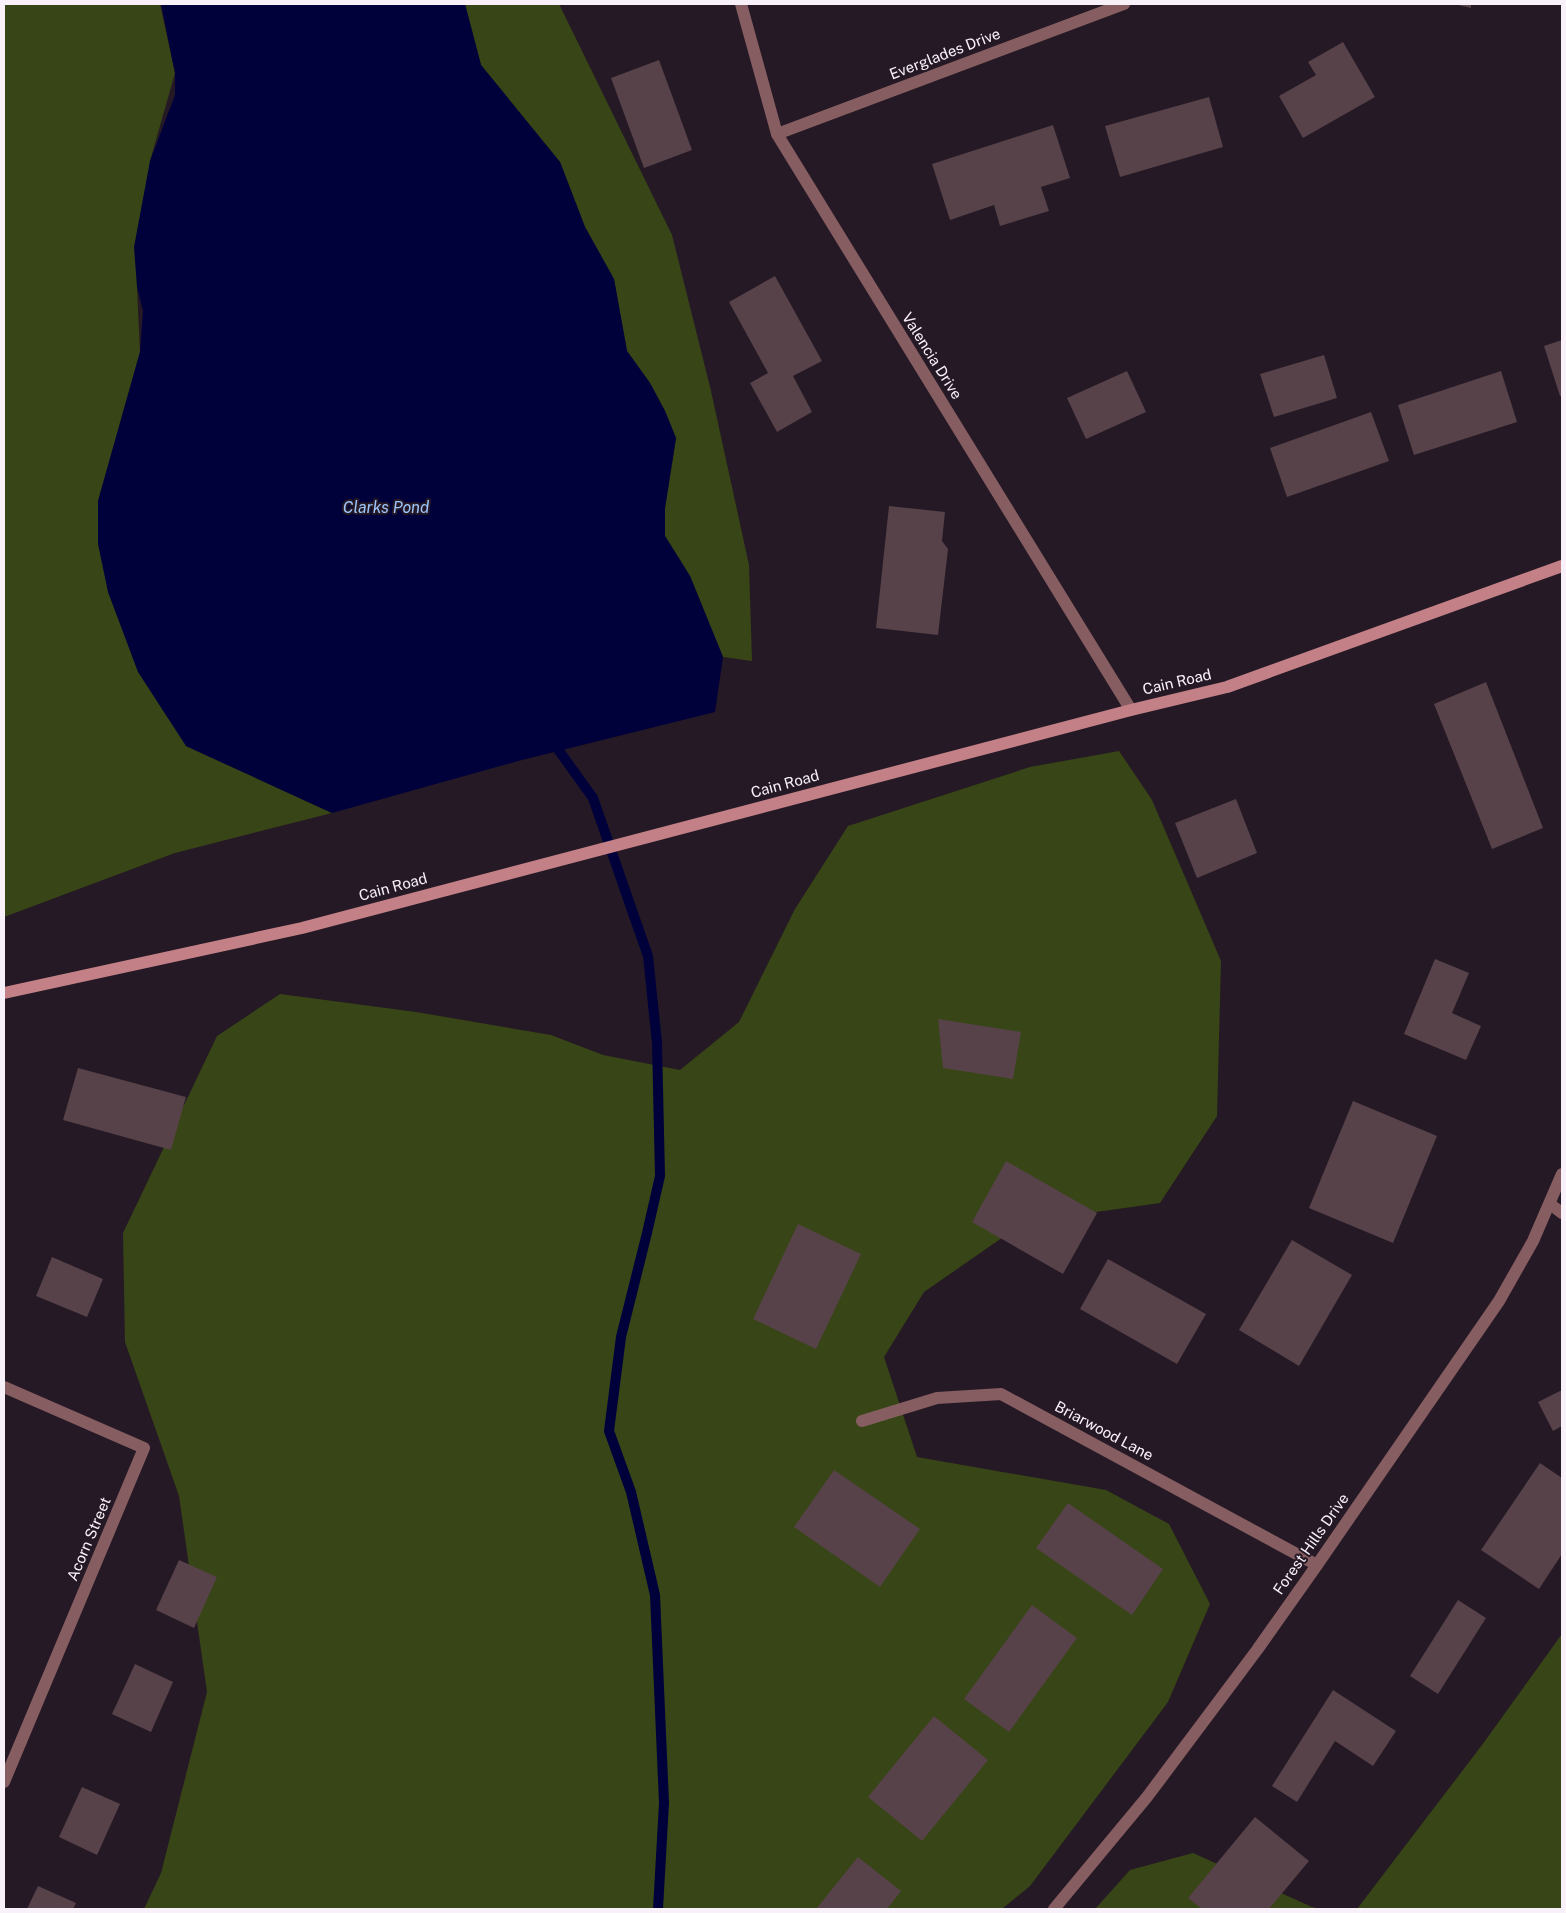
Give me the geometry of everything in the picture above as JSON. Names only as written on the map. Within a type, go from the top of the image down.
[{"type":"main road","name":"Cain Road","points":[[4,993],[302,928],[1130,710],[1227,687],[1562,566]]},
{"type":"street","name":"Valencia Drive","points":[[741,4],[777,134],[1130,710]]},
{"type":"street","name":"Everglades Drive","points":[[777,134],[1124,4]]},
{"type":"street","name":"Forest Hills Drive","points":[[1054,1909],[1147,1797],[1257,1650],[1317,1565],[1499,1301],[1533,1241],[1562,1174]]},
{"type":"street","points":[[1550,1204],[1562,1213]]},
{"type":"street","name":"Acorn Street","points":[[4,1387],[144,1448],[4,1782]]},
{"type":"street","name":"Briarwood Lane","points":[[862,1422],[937,1398],[1001,1394],[1317,1565]]},
{"type":"green space","points":[[4,4],[160,4],[175,73],[150,161],[137,287],[140,352],[98,501],[186,746],[332,813],[175,853],[4,917]]},
{"type":"green space","points":[[465,4],[559,4],[672,235],[711,391],[749,565],[752,661],[723,657],[690,576],[665,536],[665,508],[676,438],[665,411],[650,383],[627,351],[614,279],[585,227],[560,162],[481,65]]},
{"type":"green space","points":[[1119,751],[1152,800],[1221,961],[1217,1116],[1160,1203],[1025,1222],[924,1292],[884,1357],[917,1457],[1106,1490],[1169,1524],[1210,1604],[1168,1702],[1030,1886],[1002,1909],[144,1909],[161,1873],[207,1692],[179,1496],[125,1342],[123,1233],[217,1036],[280,994],[416,1012],[551,1035],[603,1055],[680,1070],[739,1022],[795,909],[848,826],[1030,767]]},
{"type":"green space","points":[[1562,1634],[1562,1909],[1357,1909],[1482,1745]]},
{"type":"green space","points":[[1193,1853],[1312,1907],[1322,1909],[1095,1909],[1130,1870]]},
{"type":"water","name":"Clarks Pond","points":[[161,4],[465,4],[481,65],[560,162],[585,227],[614,279],[627,351],[650,383],[665,411],[676,438],[665,508],[665,536],[690,576],[723,657],[715,712],[522,760],[332,813],[186,746],[138,672],[108,592],[98,544],[98,501],[140,352],[143,311],[137,287],[134,247],[150,161],[175,95],[175,73]]},
{"type":"building","points":[[1454,4],[1471,4],[1471,8]]},
{"type":"building","points":[[1343,42],[1375,97],[1303,138],[1279,96],[1316,75],[1308,62]]},
{"type":"building","points":[[659,60],[692,150],[644,168],[611,78]]},
{"type":"building","points":[[1209,97],[1223,147],[1120,177],[1105,126]]},
{"type":"building","points":[[1053,125],[1070,178],[1041,187],[1049,211],[1000,226],[994,205],[950,220],[932,164]]},
{"type":"building","points":[[775,276],[822,361],[793,376],[812,412],[777,432],[750,383],[768,373],[729,302]]},
{"type":"building","points":[[1562,340],[1562,396],[1560,396],[1544,346]]},
{"type":"building","points":[[1324,355],[1337,398],[1274,417],[1260,374]]},
{"type":"building","points":[[1127,371],[1146,412],[1086,439],[1067,398]]},
{"type":"building","points":[[1501,371],[1517,422],[1414,455],[1398,405]]},
{"type":"building","points":[[1371,412],[1389,461],[1287,497],[1270,448]]},
{"type":"building","points":[[889,506],[945,512],[942,541],[948,549],[938,635],[876,628]]},
{"type":"building","points":[[1486,682],[1543,828],[1492,849],[1434,704]]},
{"type":"building","points":[[1236,799],[1257,853],[1197,878],[1175,823]]},
{"type":"building","points":[[1435,959],[1469,973],[1452,1013],[1481,1026],[1466,1060],[1404,1034]]},
{"type":"building","points":[[938,1019],[1021,1032],[1013,1079],[943,1068]]},
{"type":"building","points":[[78,1068],[186,1097],[171,1150],[63,1120]]},
{"type":"building","points":[[1353,1101],[1437,1136],[1393,1243],[1309,1208]]},
{"type":"building","points":[[1006,1161],[1097,1213],[1063,1274],[972,1222]]},
{"type":"building","points":[[798,1224],[861,1254],[816,1349],[753,1319]]},
{"type":"building","points":[[1292,1240],[1352,1275],[1299,1366],[1239,1330]]},
{"type":"building","points":[[52,1257],[103,1279],[87,1317],[36,1296]]},
{"type":"building","points":[[1108,1259],[1206,1314],[1177,1364],[1080,1309]]},
{"type":"building","points":[[1562,1390],[1562,1426],[1553,1431],[1538,1402]]},
{"type":"building","points":[[1540,1463],[1562,1478],[1562,1554],[1539,1589],[1481,1550]]},
{"type":"building","points":[[834,1470],[920,1529],[880,1587],[794,1527]]},
{"type":"building","points":[[1068,1503],[1163,1569],[1132,1615],[1036,1548]]},
{"type":"building","points":[[179,1560],[217,1577],[194,1628],[156,1610]]},
{"type":"building","points":[[1458,1600],[1486,1618],[1438,1694],[1410,1676]]},
{"type":"building","points":[[1032,1605],[1077,1638],[1009,1732],[964,1699]]},
{"type":"building","points":[[135,1664],[173,1682],[151,1732],[112,1714]]},
{"type":"building","points":[[1333,1690],[1396,1731],[1373,1766],[1335,1741],[1297,1802],[1272,1786]]},
{"type":"building","points":[[934,1716],[988,1760],[922,1841],[868,1797]]},
{"type":"building","points":[[82,1787],[120,1804],[97,1855],[59,1837]]},
{"type":"building","points":[[1255,1817],[1309,1861],[1269,1909],[1202,1909],[1188,1898]]},
{"type":"building","points":[[858,1857],[901,1891],[887,1909],[816,1909]]},
{"type":"building","points":[[38,1886],[76,1903],[73,1909],[27,1909]]},
{"type":"waterway","points":[[552,741],[593,798],[648,956],[657,1043],[660,1176],[621,1337],[609,1431],[631,1492],[655,1595],[664,1803],[658,1909]]}]
